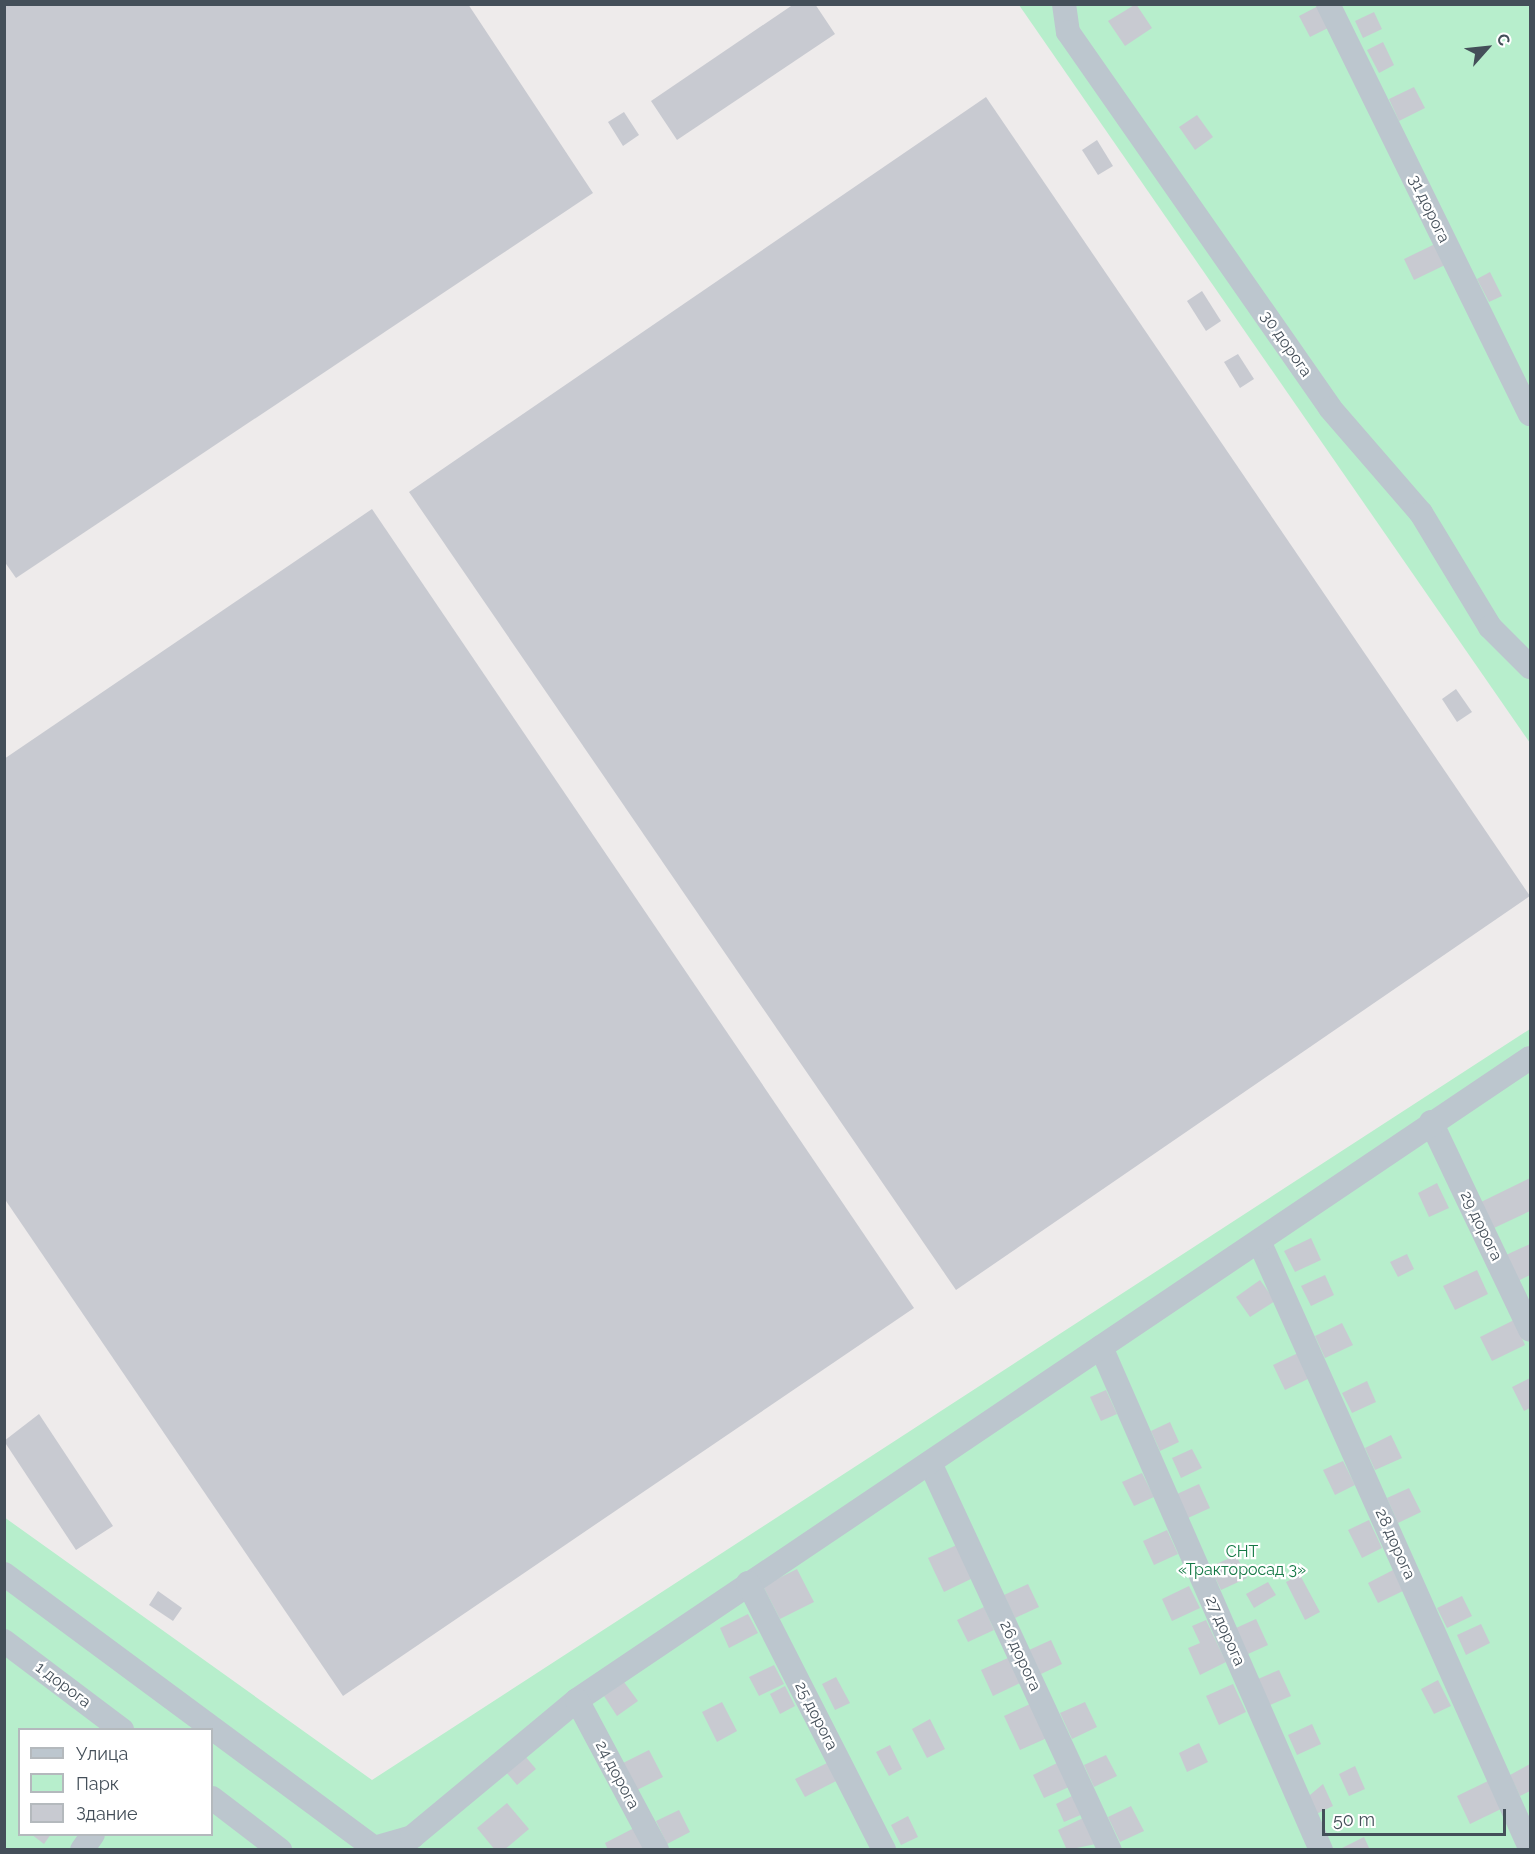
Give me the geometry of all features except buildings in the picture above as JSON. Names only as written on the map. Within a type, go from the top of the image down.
[{"type":"street","name":"30 дорога","points":[[1064,4],[1068,32],[1330,408],[1421,513],[1490,627],[1530,668]]},
{"type":"street","name":"31 дорога","points":[[1328,4],[1530,414]]},
{"type":"street","points":[[213,1729],[374,1848],[412,1837],[577,1700],[1259,1241],[1431,1122],[1530,1058]]},
{"type":"street","name":"29 дорога","points":[[1431,1122],[1530,1330]]},
{"type":"street","name":"28 дорога","points":[[1259,1241],[1530,1848]]},
{"type":"street","name":"27 дорога","points":[[1101,1347],[1321,1850]]},
{"type":"street","name":"26 дорога","points":[[930,1463],[1110,1850]]},
{"type":"street","points":[[4,1574],[212,1728]]},
{"type":"street","name":"25 дорога","points":[[748,1583],[884,1850]]},
{"type":"street","name":"1 дорога","points":[[4,1641],[119,1728]]},
{"type":"street","name":"24 дорога","points":[[577,1700],[657,1850]]},
{"type":"street","points":[[213,1799],[280,1850]]},
{"type":"street","points":[[82,1850],[92,1836]]},
{"type":"green space","points":[[1019,5],[1530,5],[1530,743]]},
{"type":"green space","name":"СНТ «Тракторосад 3»","points":[[1530,1029],[1530,1849],[5,1849],[4,1517],[372,1780]]}]
